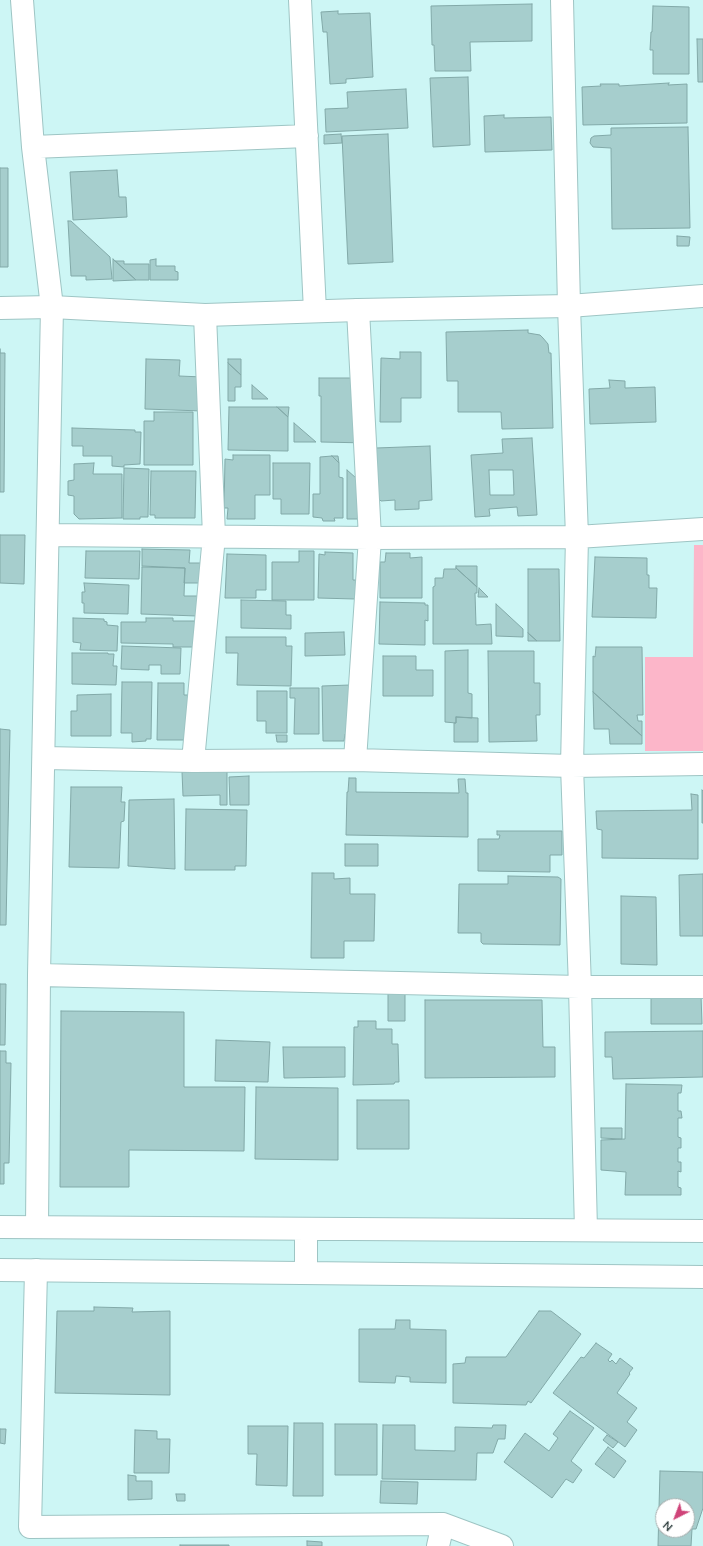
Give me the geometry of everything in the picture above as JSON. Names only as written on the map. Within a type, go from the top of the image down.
[{"type":"street","points":[[22,0],[33,147],[52,307],[39,975],[37,1227]]},
{"type":"street","points":[[300,0],[315,311]]},
{"type":"street","points":[[562,0],[569,306],[577,537],[572,766],[580,987],[586,1230]]},
{"type":"street","points":[[33,147],[307,136]]},
{"type":"street","points":[[0,308],[52,307],[205,315],[315,311],[569,306],[703,296]]},
{"type":"street","points":[[355,760],[370,538],[358,310]]},
{"type":"street","points":[[193,761],[214,536],[205,315]]},
{"type":"street","points":[[48,535],[370,538],[577,537],[703,529]]},
{"type":"street","points":[[44,758],[193,761],[355,760],[572,766],[703,764]]},
{"type":"street","points":[[39,975],[580,987],[703,987]]},
{"type":"street","points":[[0,1227],[703,1231]]},
{"type":"street","points":[[306,1229],[306,1273]]},
{"type":"street","points":[[0,1270],[703,1277]]},
{"type":"street","points":[[36,1270],[30,1537],[443,1524],[502,1546]]},
{"type":"street","points":[[438,1546],[443,1524]]},
{"type":"shaded area","points":[[694,545],[703,545],[703,751],[645,751],[645,657],[693,657]]},
{"type":"building","points":[[532,4],[532,41],[470,42],[471,71],[435,71],[434,45],[432,45],[431,6]]},
{"type":"building","points":[[653,6],[689,7],[689,74],[653,74],[653,50],[650,50]]},
{"type":"building","points":[[338,11],[338,14],[370,13],[373,77],[346,79],[346,83],[330,84],[327,32],[323,32],[321,12]]},
{"type":"building","points":[[697,39],[703,39],[703,82],[698,82]]},
{"type":"building","points":[[468,77],[470,145],[433,147],[430,78]]},
{"type":"building","points":[[669,83],[668,85],[687,84],[687,123],[583,125],[582,87],[601,86],[600,84],[619,84],[619,86]]},
{"type":"building","points":[[406,89],[408,128],[326,132],[325,109],[348,108],[347,92]]},
{"type":"building","points":[[504,115],[504,118],[551,117],[552,150],[485,152],[484,116]]},
{"type":"building","points":[[688,127],[690,228],[612,229],[611,148],[593,147],[590,143],[591,138],[594,136],[611,135],[611,128]]},
{"type":"building","points":[[341,134],[342,143],[324,144],[324,135]]},
{"type":"building","points":[[388,134],[393,262],[348,264],[342,136]]},
{"type":"building","points":[[0,168],[8,168],[8,267],[0,267]]},
{"type":"building","points":[[117,170],[119,197],[126,197],[127,217],[73,220],[70,172]]},
{"type":"building","points":[[68,221],[71,221],[110,257],[112,279],[86,280],[86,276],[71,276]]},
{"type":"building","points":[[677,236],[690,237],[689,246],[677,246]]},
{"type":"building","points":[[113,259],[136,280],[113,281]]},
{"type":"building","points":[[156,259],[156,266],[175,266],[175,271],[178,272],[178,280],[150,280],[150,260]]},
{"type":"building","points":[[115,261],[124,261],[124,264],[149,264],[149,280],[136,280]]},
{"type":"building","points":[[528,330],[528,333],[540,335],[543,338],[548,344],[549,353],[551,353],[553,428],[502,429],[501,412],[458,412],[458,381],[447,381],[446,332]]},
{"type":"building","points":[[400,352],[421,352],[421,398],[401,398],[401,422],[380,422],[381,358],[400,359]]},
{"type":"building","points":[[0,353],[5,353],[4,492],[0,492]]},
{"type":"building","points":[[146,359],[180,360],[179,376],[203,377],[202,411],[145,409]]},
{"type":"building","points":[[228,359],[241,359],[241,375],[228,363]]},
{"type":"building","points":[[228,363],[241,375],[241,387],[235,387],[235,401],[228,401]]},
{"type":"building","points":[[319,378],[368,378],[368,443],[321,442],[321,396],[319,396]]},
{"type":"building","points":[[609,380],[625,381],[625,388],[655,387],[656,422],[590,424],[589,389],[610,388]]},
{"type":"building","points":[[252,385],[268,399],[252,399]]},
{"type":"building","points":[[229,407],[277,407],[288,417],[288,451],[228,450]]},
{"type":"building","points":[[277,407],[289,407],[288,417]]},
{"type":"building","points":[[154,412],[193,412],[193,465],[144,465],[144,421],[154,421]]},
{"type":"building","points":[[294,423],[316,442],[294,442]]},
{"type":"building","points":[[72,428],[135,430],[135,432],[141,432],[140,464],[124,465],[124,467],[112,466],[112,456],[83,456],[83,446],[72,446]]},
{"type":"building","points":[[532,438],[537,515],[518,516],[517,507],[489,509],[490,516],[475,517],[471,455],[503,453],[502,439]]},
{"type":"building","points":[[430,446],[432,500],[419,501],[419,509],[395,510],[395,500],[381,501],[377,497],[376,448]]},
{"type":"building","points":[[233,455],[270,455],[270,495],[255,495],[255,519],[227,519],[228,508],[224,508],[225,459],[233,460]]},
{"type":"building","points":[[332,456],[339,463],[339,477],[343,478],[343,518],[334,518],[335,521],[323,521],[322,518],[313,517],[313,494],[320,494],[320,457]]},
{"type":"building","points":[[332,456],[338,456],[339,463]]},
{"type":"building","points":[[94,463],[93,474],[122,474],[122,518],[79,519],[74,514],[74,496],[68,495],[68,481],[74,480],[74,464]]},
{"type":"building","points":[[273,463],[310,463],[309,514],[281,514],[281,499],[273,499]]},
{"type":"building","points":[[124,468],[149,469],[148,517],[140,517],[140,519],[123,519]]},
{"type":"building","points":[[347,470],[374,494],[373,519],[347,519]]},
{"type":"building","points":[[489,470],[513,470],[514,495],[490,495]]},
{"type":"building","points":[[151,471],[196,471],[195,518],[155,518],[155,515],[150,515]]},
{"type":"building","points":[[0,535],[25,535],[24,584],[0,583]]},
{"type":"building","points":[[142,549],[190,550],[189,563],[202,563],[201,583],[184,583],[185,568],[142,566]]},
{"type":"building","points":[[86,551],[140,551],[139,579],[85,578]]},
{"type":"building","points":[[299,551],[314,551],[314,600],[272,600],[272,562],[299,562]]},
{"type":"building","points":[[325,552],[353,553],[353,580],[356,580],[355,599],[318,598],[319,554],[325,555]]},
{"type":"building","points":[[386,553],[410,553],[410,558],[422,557],[422,598],[380,598],[380,562],[385,562]]},
{"type":"building","points":[[227,554],[266,555],[266,590],[256,590],[256,598],[225,598]]},
{"type":"building","points":[[595,557],[647,558],[649,588],[657,588],[656,618],[592,617]]},
{"type":"building","points":[[456,566],[477,566],[477,587],[456,568]]},
{"type":"building","points":[[142,567],[185,568],[184,596],[198,596],[197,616],[141,614]]},
{"type":"building","points":[[456,568],[477,587],[477,593],[475,593],[476,625],[491,624],[492,644],[433,644],[433,587],[435,586],[435,578],[443,578],[444,569]]},
{"type":"building","points":[[528,569],[559,569],[560,641],[537,641],[528,633]]},
{"type":"building","points":[[84,583],[129,585],[128,614],[84,613],[82,592],[85,592]]},
{"type":"building","points":[[479,588],[488,597],[478,597]]},
{"type":"building","points":[[241,600],[286,601],[286,615],[291,615],[291,629],[241,628]]},
{"type":"building","points":[[380,602],[425,603],[425,605],[428,605],[428,621],[425,620],[425,645],[379,644]]},
{"type":"building","points":[[496,604],[523,629],[523,637],[496,636]]},
{"type":"building","points":[[73,618],[104,619],[104,621],[107,622],[107,625],[118,626],[117,651],[80,650],[81,643],[73,642]]},
{"type":"building","points":[[146,618],[173,618],[173,621],[200,621],[199,647],[173,647],[173,644],[121,643],[121,622],[146,622]]},
{"type":"building","points":[[344,632],[345,655],[305,656],[305,633]]},
{"type":"building","points":[[528,633],[537,641],[528,641]]},
{"type":"building","points":[[226,637],[286,637],[286,646],[292,646],[291,686],[237,685],[238,653],[226,653]]},
{"type":"building","points":[[122,646],[181,648],[180,674],[161,674],[161,665],[149,665],[149,670],[121,669]]},
{"type":"building","points":[[596,647],[642,647],[643,715],[637,715],[638,721],[642,721],[642,736],[593,692],[593,656],[595,657]]},
{"type":"building","points":[[468,650],[468,693],[472,694],[472,718],[456,717],[456,723],[445,722],[445,651]]},
{"type":"building","points":[[488,651],[534,651],[534,683],[540,683],[540,715],[536,715],[537,741],[489,742]]},
{"type":"building","points":[[72,653],[114,654],[113,666],[117,666],[116,685],[72,684]]},
{"type":"building","points":[[383,656],[416,656],[416,670],[433,670],[433,696],[383,696]]},
{"type":"building","points":[[122,682],[152,682],[151,739],[132,742],[132,733],[121,733]]},
{"type":"building","points":[[158,683],[184,683],[184,695],[197,695],[188,740],[157,740]]},
{"type":"building","points":[[350,685],[350,734],[345,734],[344,741],[323,741],[322,686]]},
{"type":"building","points":[[290,688],[319,688],[319,734],[294,734],[295,698],[290,698]]},
{"type":"building","points":[[257,691],[287,691],[287,733],[266,733],[266,721],[257,721]]},
{"type":"building","points":[[593,692],[642,736],[642,744],[610,744],[609,729],[594,729]]},
{"type":"building","points":[[111,694],[111,736],[71,736],[71,711],[77,711],[77,695]]},
{"type":"building","points":[[456,717],[478,718],[478,742],[454,742],[454,723],[456,723]]},
{"type":"building","points":[[0,729],[10,730],[6,925],[0,925]]},
{"type":"building","points":[[276,735],[287,735],[287,742],[277,742]]},
{"type":"building","points":[[227,771],[227,805],[220,805],[220,795],[183,796],[182,772]]},
{"type":"building","points":[[249,776],[249,805],[230,805],[229,777]]},
{"type":"building","points":[[349,778],[356,778],[356,792],[459,793],[458,779],[465,779],[466,793],[468,793],[468,837],[346,835],[347,792]]},
{"type":"building","points":[[71,787],[122,787],[121,802],[125,802],[124,821],[121,822],[119,868],[69,867]]},
{"type":"building","points":[[702,790],[703,791],[703,823],[702,823]]},
{"type":"building","points":[[691,794],[698,795],[698,859],[602,858],[602,830],[597,829],[596,811],[692,810]]},
{"type":"building","points":[[174,799],[175,869],[128,866],[129,800]]},
{"type":"building","points":[[186,809],[247,810],[246,866],[235,866],[235,870],[185,870]]},
{"type":"building","points":[[497,831],[562,831],[562,855],[550,855],[550,872],[478,871],[478,839],[499,839],[500,835],[497,835]]},
{"type":"building","points":[[345,844],[378,844],[378,866],[345,866]]},
{"type":"building","points":[[312,873],[334,873],[334,879],[350,878],[350,894],[375,894],[374,941],[344,941],[344,958],[311,958]]},
{"type":"building","points":[[703,874],[703,936],[680,936],[679,875]]},
{"type":"building","points":[[508,876],[558,877],[561,879],[560,945],[483,944],[481,942],[481,933],[458,933],[459,884],[508,884]]},
{"type":"building","points":[[621,896],[656,897],[657,965],[621,964]]},
{"type":"building","points":[[0,984],[6,984],[5,1045],[0,1045]]},
{"type":"building","points":[[388,993],[405,993],[405,1021],[388,1021]]},
{"type":"building","points":[[651,995],[701,995],[702,1024],[651,1024]]},
{"type":"building","points":[[425,1000],[542,1000],[543,1047],[555,1047],[555,1077],[425,1078]]},
{"type":"building","points":[[61,1011],[184,1012],[184,1087],[245,1087],[244,1151],[129,1150],[129,1187],[60,1187]]},
{"type":"building","points":[[358,1021],[376,1021],[376,1029],[392,1029],[392,1044],[398,1044],[399,1082],[395,1082],[394,1084],[353,1085],[354,1027],[358,1027]]},
{"type":"building","points":[[703,1031],[703,1077],[613,1079],[612,1057],[605,1057],[605,1032]]},
{"type":"building","points":[[216,1040],[270,1042],[268,1082],[215,1081]]},
{"type":"building","points":[[283,1047],[345,1047],[345,1077],[284,1078]]},
{"type":"building","points":[[0,1051],[6,1051],[6,1063],[11,1063],[9,1163],[4,1163],[4,1184],[0,1184]]},
{"type":"building","points":[[626,1084],[682,1085],[681,1093],[678,1093],[678,1111],[681,1111],[682,1118],[678,1118],[678,1137],[681,1138],[681,1148],[678,1148],[678,1162],[681,1162],[681,1172],[678,1171],[678,1187],[681,1188],[681,1195],[625,1195],[626,1172],[601,1170],[601,1140],[625,1139]]},
{"type":"building","points":[[256,1087],[338,1088],[338,1160],[255,1159]]},
{"type":"building","points":[[357,1100],[409,1100],[409,1149],[357,1149]]},
{"type":"building","points":[[601,1128],[622,1128],[622,1139],[601,1138]]},
{"type":"building","points":[[94,1307],[133,1308],[132,1312],[170,1311],[170,1395],[55,1393],[57,1311],[94,1311]]},
{"type":"building","points":[[539,1311],[551,1311],[581,1334],[531,1403],[528,1401],[526,1405],[453,1403],[453,1364],[465,1363],[466,1357],[506,1357]]},
{"type":"building","points":[[396,1320],[410,1320],[410,1329],[446,1330],[446,1383],[410,1382],[410,1377],[396,1376],[395,1383],[359,1382],[359,1329],[395,1329]]},
{"type":"building","points":[[596,1343],[612,1354],[608,1360],[610,1362],[612,1360],[616,1364],[620,1358],[633,1368],[617,1393],[637,1408],[627,1422],[637,1430],[625,1447],[553,1393],[581,1357],[584,1358]]},
{"type":"building","points":[[570,1411],[594,1428],[571,1461],[582,1470],[573,1483],[566,1479],[552,1498],[504,1462],[525,1433],[549,1451],[558,1438],[553,1434]]},
{"type":"building","points":[[294,1423],[323,1423],[323,1496],[293,1496]]},
{"type":"building","points":[[335,1424],[377,1424],[377,1475],[335,1475]]},
{"type":"building","points":[[383,1425],[415,1425],[415,1450],[455,1451],[455,1427],[492,1428],[493,1425],[506,1425],[505,1439],[498,1439],[493,1453],[477,1453],[476,1480],[382,1479]]},
{"type":"building","points":[[248,1426],[288,1426],[287,1486],[256,1485],[257,1454],[248,1454]]},
{"type":"building","points":[[0,1429],[6,1429],[5,1444],[0,1443]]},
{"type":"building","points":[[135,1430],[157,1431],[157,1439],[170,1439],[169,1473],[134,1473]]},
{"type":"building","points":[[607,1435],[618,1442],[613,1448],[603,1440]]},
{"type":"building","points":[[608,1447],[626,1461],[614,1478],[595,1464]]},
{"type":"building","points":[[660,1471],[703,1472],[703,1508],[696,1529],[695,1498],[659,1498]]},
{"type":"building","points":[[128,1475],[136,1476],[136,1481],[152,1481],[152,1499],[128,1500]]},
{"type":"building","points":[[381,1481],[418,1482],[417,1504],[380,1503]]},
{"type":"building","points":[[176,1494],[185,1494],[185,1501],[177,1501]]},
{"type":"building","points":[[658,1538],[691,1538],[691,1546],[658,1546]]},
{"type":"building","points":[[307,1541],[322,1542],[322,1546],[307,1546]]},
{"type":"building","points":[[229,1545],[229,1546],[180,1546]]}]
